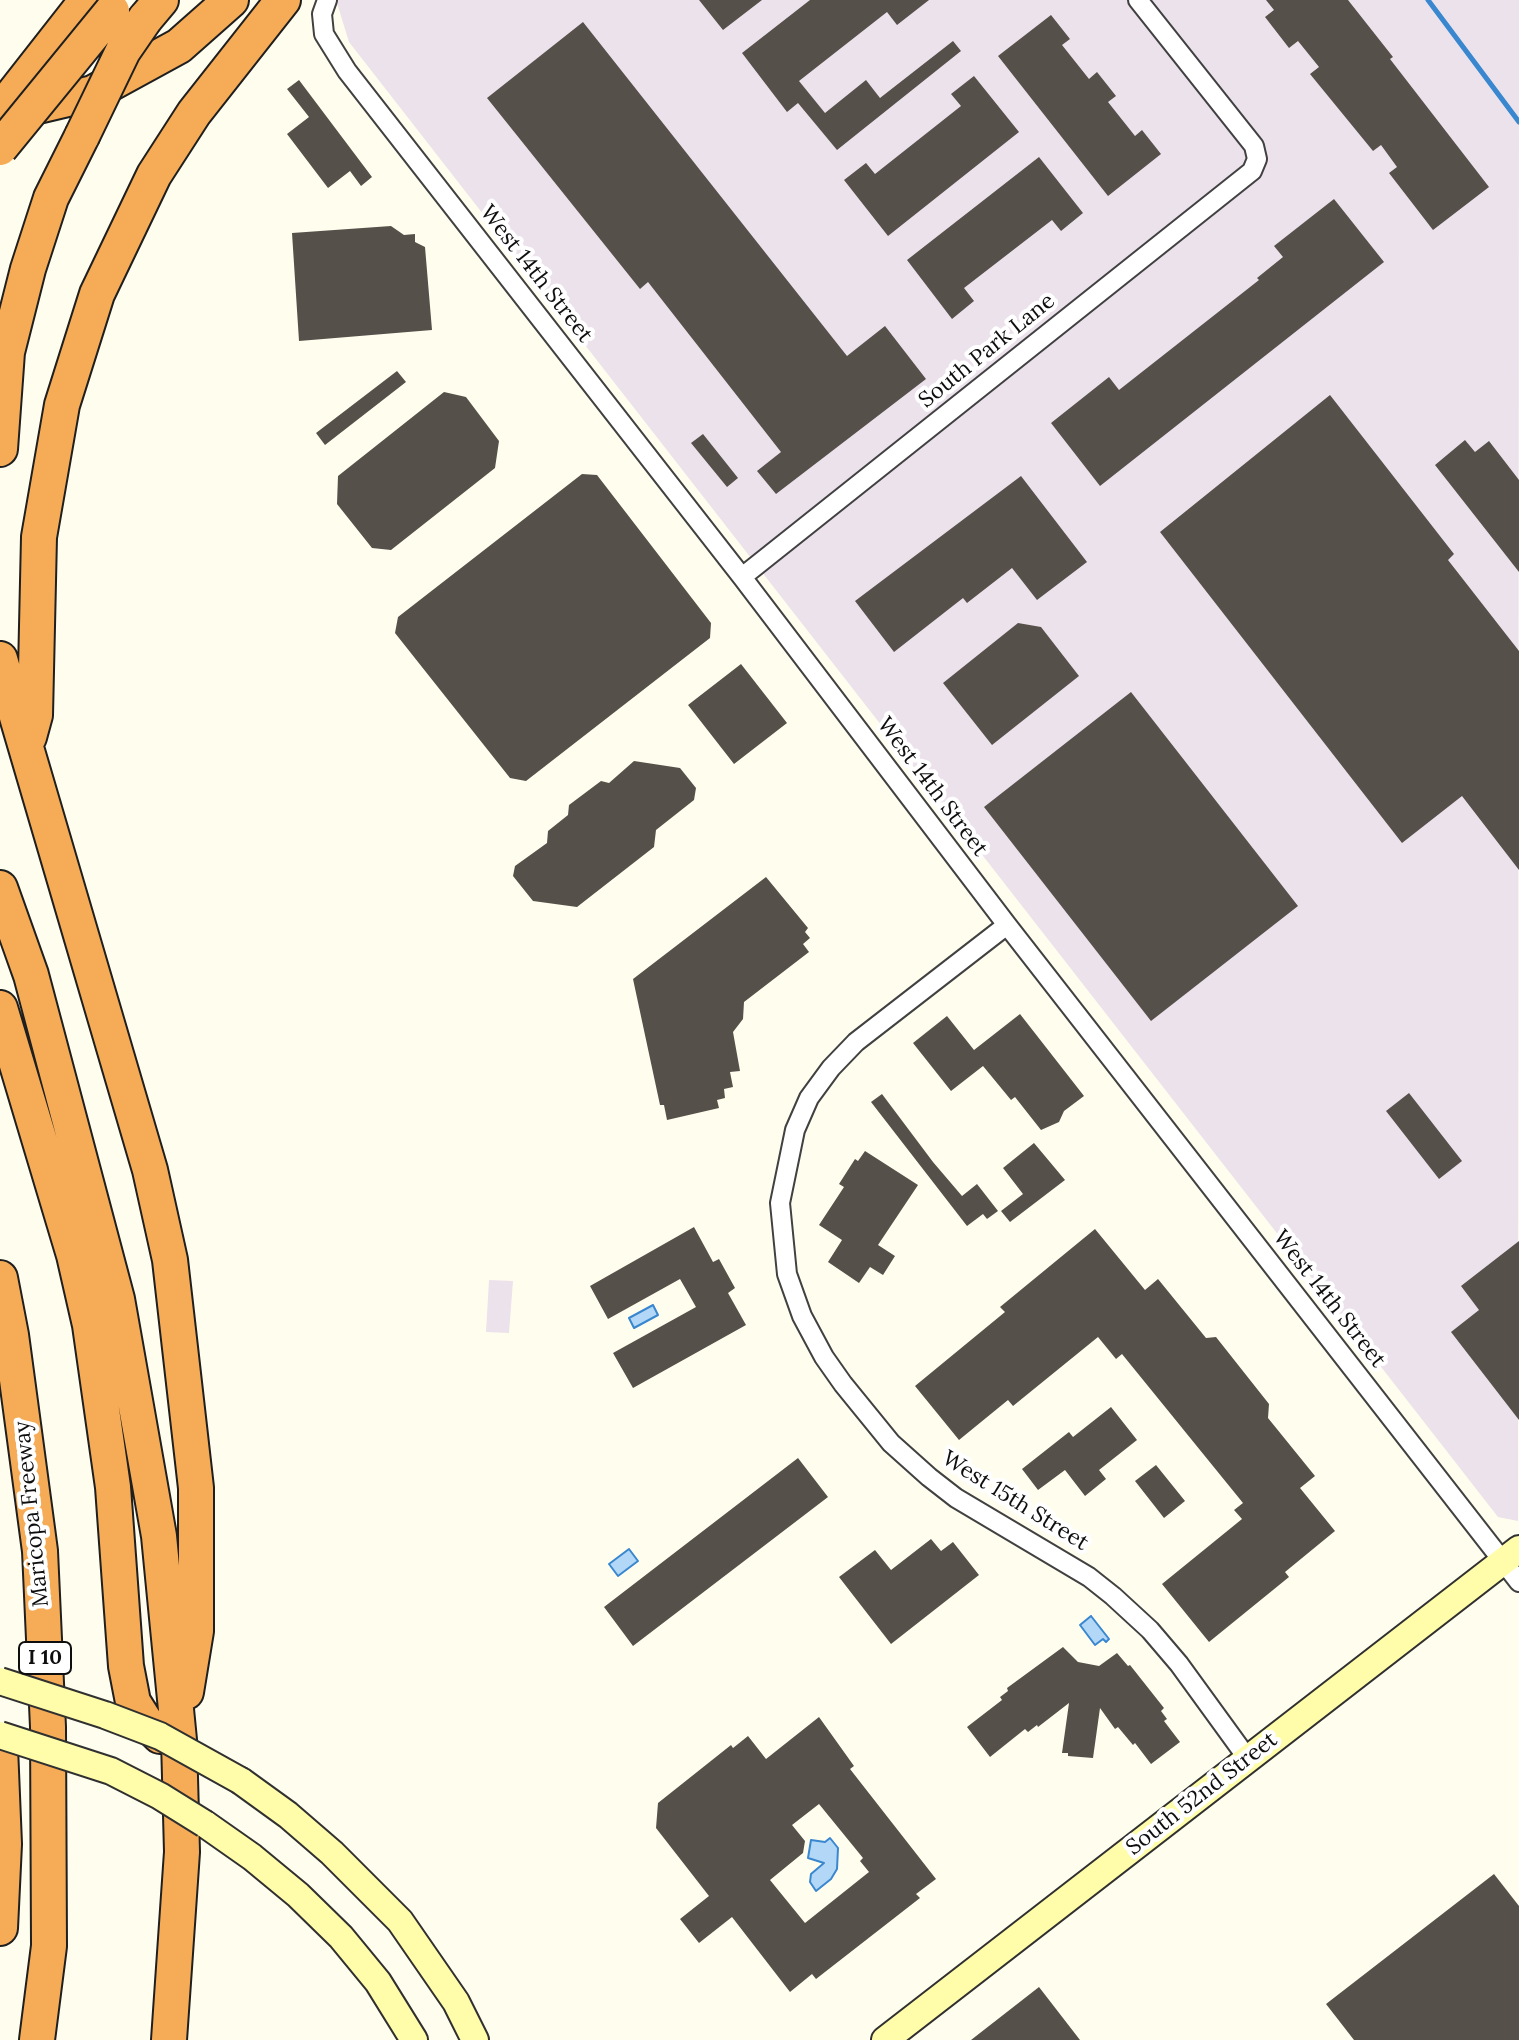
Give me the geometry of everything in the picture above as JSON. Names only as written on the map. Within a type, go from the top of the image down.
[{"type":"highway","points":[[0,113],[93,93],[179,46],[231,0]]},
{"type":"highway","points":[[26,745],[35,715],[39,537],[62,405],[97,294],[154,175],[194,113],[283,0]]},
{"type":"highway","points":[[0,113],[126,6]]},
{"type":"highway","points":[[0,449],[7,352],[28,269],[51,198],[123,51],[126,6]]},
{"type":"highway","points":[[0,148],[126,6]]},
{"type":"highway","points":[[0,659],[70,906],[150,1170],[170,1260],[196,1488],[196,1631],[170,1738]]},
{"type":"highway","points":[[0,888],[31,975],[117,1299],[159,1536],[170,1738],[182,1852],[169,2040]]},
{"type":"highway","points":[[0,1008],[74,1255],[90,1325],[113,1487],[124,1651],[133,1702],[145,1721],[170,1738]]},
{"type":"highway","name":"Maricopa Freeway","points":[[0,1278],[11,1335],[41,1567],[48,1727],[49,1946],[37,2040]]},
{"type":"highway","points":[[0,1747],[4,1844],[0,1928]]},
{"type":"main road","name":"South 52nd Street","points":[[885,2040],[1248,1759],[1514,1564]]},
{"type":"main road","points":[[0,1681],[170,1738],[241,1781],[288,1815],[332,1853],[400,1921],[456,2002],[475,2040]]},
{"type":"main road","points":[[0,1735],[111,1771],[205,1824],[275,1876],[341,1937],[378,1982],[414,2040]]},
{"type":"street","name":"South Park Lane","points":[[742,577],[1252,171],[1257,159],[1254,146],[1138,0]]},
{"type":"street","name":"West 14th Street","points":[[325,7],[324,34],[347,71],[742,577],[1007,925],[1514,1564]]},
{"type":"street","name":"West 15th Street","points":[[1007,925],[865,1035],[831,1068],[809,1098],[795,1130],[785,1170],[780,1213],[787,1274],[802,1316],[824,1357],[891,1443],[929,1477],[995,1522],[1089,1577],[1150,1630],[1179,1664],[1248,1759]]},
{"type":"shaded area","points":[[336,0],[1519,0],[1518,1521],[1498,1517],[349,42]]},
{"type":"shaded area","points":[[489,1280],[513,1281],[509,1333],[486,1332]]},
{"type":"water","points":[[653,1305],[658,1315],[634,1328],[629,1318]]},
{"type":"water","points":[[629,1549],[638,1561],[618,1576],[609,1564]]},
{"type":"water","points":[[1091,1616],[1109,1639],[1106,1642],[1103,1639],[1095,1645],[1080,1625]]},
{"type":"water","points":[[830,1838],[838,1848],[837,1869],[831,1879],[816,1891],[810,1882],[811,1874],[824,1863],[808,1858],[811,1840],[825,1842]]},
{"type":"building","points":[[699,0],[762,0],[723,30]]},
{"type":"building","points":[[810,0],[929,0],[897,25],[887,12],[799,81],[825,113],[866,80],[880,98],[953,41],[961,51],[837,150],[798,103],[787,112],[742,53]]},
{"type":"building","points":[[1266,0],[1348,0],[1489,187],[1433,230],[1389,173],[1397,167],[1381,145],[1373,151],[1310,74],[1319,67],[1298,41],[1289,48],[1265,17],[1274,10]]},
{"type":"building","points":[[1051,15],[1070,39],[1062,45],[1089,79],[1097,72],[1116,96],[1108,102],[1135,136],[1142,130],[1161,154],[1108,196],[998,56]]},
{"type":"building","points":[[583,22],[847,356],[885,326],[926,379],[776,494],[757,471],[781,452],[648,282],[640,289],[487,98]]},
{"type":"building","points":[[974,76],[1019,132],[888,236],[844,180],[866,163],[875,174],[961,106],[951,94]]},
{"type":"building","points":[[299,80],[372,177],[361,186],[350,171],[328,188],[287,134],[309,117],[287,89]]},
{"type":"building","points":[[1039,157],[1083,213],[1061,231],[1052,220],[964,288],[974,301],[952,319],[907,260]]},
{"type":"building","points":[[1334,199],[1384,262],[1100,486],[1051,423],[1109,377],[1119,390],[1259,280],[1257,278],[1283,257],[1274,246]]},
{"type":"building","points":[[391,226],[404,235],[415,234],[415,242],[425,247],[432,330],[299,341],[292,233]]},
{"type":"building","points":[[397,371],[406,382],[325,445],[316,433]]},
{"type":"building","points":[[444,392],[466,397],[499,441],[495,468],[391,550],[372,548],[337,504],[338,476]]},
{"type":"building","points":[[1330,395],[1454,554],[1448,560],[1519,651],[1519,870],[1462,796],[1402,843],[1160,532]]},
{"type":"building","points":[[703,434],[738,478],[727,487],[691,443]]},
{"type":"building","points":[[1465,440],[1475,452],[1489,441],[1519,480],[1519,572],[1435,465]]},
{"type":"building","points":[[582,474],[597,475],[711,623],[710,638],[526,781],[510,778],[395,633],[398,617]]},
{"type":"building","points":[[1021,476],[1087,562],[1037,600],[1012,568],[967,603],[963,598],[894,652],[855,601]]},
{"type":"building","points":[[1018,623],[1041,627],[1079,676],[992,745],[943,683]]},
{"type":"building","points":[[741,664],[787,723],[734,764],[688,705]]},
{"type":"building","points":[[1131,692],[1298,906],[1151,1021],[984,807]]},
{"type":"building","points":[[634,761],[680,768],[696,788],[694,800],[656,830],[654,847],[577,907],[533,901],[513,876],[515,866],[547,843],[548,831],[568,815],[569,805],[601,781],[609,783]]},
{"type":"building","points":[[766,877],[808,928],[805,932],[810,938],[803,944],[809,952],[744,1002],[743,1019],[733,1032],[740,1071],[730,1072],[733,1087],[724,1089],[725,1098],[717,1100],[719,1108],[667,1120],[664,1105],[660,1105],[633,979]]},
{"type":"building","points":[[1020,1014],[1084,1096],[1064,1111],[1059,1122],[1041,1130],[1015,1097],[1011,1100],[983,1066],[951,1091],[913,1043],[947,1016],[974,1050]]},
{"type":"building","points":[[1409,1093],[1462,1161],[1439,1179],[1386,1111]]},
{"type":"building","points":[[882,1094],[962,1196],[977,1184],[998,1211],[987,1219],[983,1214],[967,1226],[871,1102]]},
{"type":"building","points":[[1034,1143],[1065,1180],[1010,1222],[1001,1211],[1023,1194],[1003,1168]]},
{"type":"building","points":[[865,1151],[918,1185],[878,1245],[895,1256],[883,1275],[870,1267],[859,1283],[828,1262],[842,1240],[819,1225],[844,1187],[839,1184],[855,1159],[858,1161]]},
{"type":"building","points":[[694,1227],[713,1262],[719,1259],[735,1288],[728,1293],[746,1325],[633,1388],[613,1353],[696,1307],[680,1279],[608,1319],[590,1286]]},
{"type":"building","points":[[1095,1229],[1145,1290],[1158,1279],[1206,1338],[1216,1337],[1269,1404],[1268,1418],[1315,1476],[1300,1488],[1335,1531],[1285,1572],[1289,1577],[1209,1642],[1162,1584],[1242,1519],[1234,1510],[1243,1503],[1122,1354],[1116,1359],[1098,1337],[1013,1406],[1008,1400],[959,1440],[915,1386],[1005,1312],[1000,1307]]},
{"type":"building","points":[[1519,1241],[1519,1420],[1451,1332],[1479,1310],[1461,1286]]},
{"type":"building","points":[[1111,1407],[1137,1440],[1099,1470],[1106,1479],[1085,1496],[1065,1470],[1038,1490],[1022,1469],[1069,1432],[1073,1437]]},
{"type":"building","points":[[798,1458],[828,1497],[633,1646],[604,1607]]},
{"type":"building","points":[[1156,1465],[1185,1501],[1164,1518],[1135,1481]]},
{"type":"building","points":[[931,1539],[941,1551],[953,1542],[979,1575],[891,1644],[839,1577],[875,1550],[891,1570]]},
{"type":"building","points":[[1063,1647],[1078,1662],[1099,1666],[1117,1653],[1164,1708],[1161,1711],[1167,1719],[1164,1721],[1180,1742],[1151,1764],[1135,1743],[1133,1745],[1118,1727],[1115,1729],[1100,1708],[1093,1758],[1068,1756],[1068,1753],[1062,1753],[1069,1703],[1038,1727],[1028,1732],[1025,1729],[990,1757],[967,1727],[1002,1700],[1000,1697],[1008,1691],[1007,1688]]},
{"type":"building","points":[[819,1717],[854,1766],[850,1769],[936,1879],[916,1894],[920,1898],[816,1979],[812,1974],[790,1992],[732,1917],[699,1943],[680,1919],[709,1896],[656,1828],[658,1803],[731,1745],[733,1748],[748,1736],[766,1759]],"holes":[[[819,1804],[863,1858],[860,1861],[869,1872],[805,1923],[770,1880],[803,1853],[805,1841],[792,1825]]]},
{"type":"building","points":[[1494,1874],[1519,1906],[1519,2040],[1354,2040],[1326,2004]]},
{"type":"building","points":[[1039,1987],[1080,2040],[971,2040]]},
{"type":"waterway","points":[[1428,0],[1519,122]]}]
